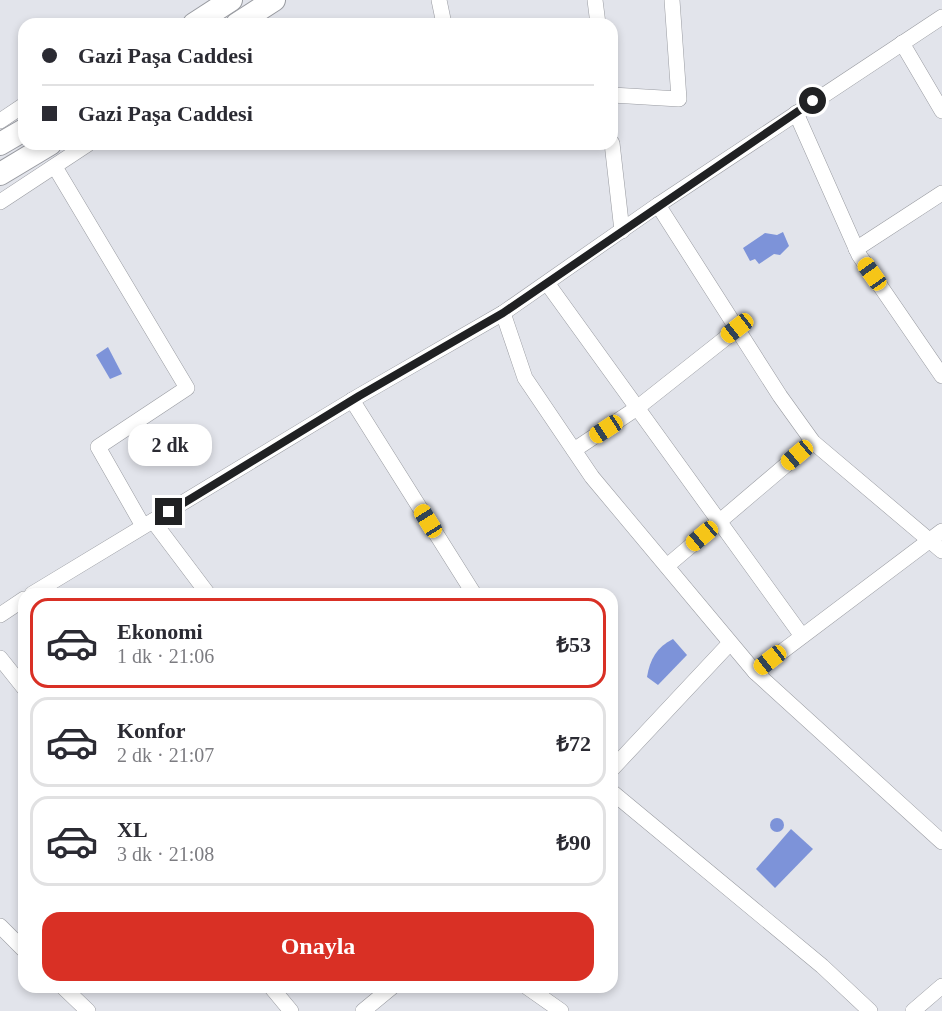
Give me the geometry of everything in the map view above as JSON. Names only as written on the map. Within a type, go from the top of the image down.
[{"type":"highway","points":[[203,18],[231,0]]},
{"type":"highway","points":[[246,18],[274,0]]},
{"type":"highway","points":[[0,144],[18,134]]},
{"type":"highway","points":[[2,173],[40,150]]},
{"type":"street","points":[[440,0],[443,18]]},
{"type":"street","points":[[595,0],[597,18]]},
{"type":"street","points":[[618,95],[679,99],[672,0]]},
{"type":"street","points":[[42,588],[352,400],[503,313],[658,205],[942,17]]},
{"type":"street","points":[[902,43],[942,111]]},
{"type":"street","points":[[0,121],[18,109]]},
{"type":"street","points":[[796,113],[856,249],[941,371]]},
{"type":"street","points":[[0,202],[79,150]]},
{"type":"street","points":[[613,150],[622,231]]},
{"type":"street","points":[[55,167],[188,388],[98,447],[148,524],[203,588]]},
{"type":"street","points":[[856,249],[942,192]]},
{"type":"street","points":[[658,205],[813,442],[935,535],[942,551]]},
{"type":"street","points":[[547,283],[802,636]]},
{"type":"street","points":[[503,313],[525,378],[592,477],[755,672],[942,842]]},
{"type":"street","points":[[574,450],[637,408],[737,328]]},
{"type":"street","points":[[352,400],[470,588]]},
{"type":"street","points":[[667,566],[813,442]]},
{"type":"street","points":[[755,672],[935,535]]},
{"type":"street","points":[[0,615],[18,603]]},
{"type":"street","points":[[618,763],[730,643]]},
{"type":"street","points":[[0,658],[18,680]]},
{"type":"street","points":[[618,797],[822,966],[870,1011]]},
{"type":"street","points":[[0,926],[18,944]]},
{"type":"street","points":[[913,1011],[942,986]]},
{"type":"street","points":[[68,993],[80,1008]]},
{"type":"street","points":[[276,993],[291,1011]]},
{"type":"street","points":[[363,1011],[385,993]]},
{"type":"street","points":[[536,993],[561,1011]]},
{"type":"water","points":[[783,232],[789,246],[780,255],[774,254],[759,264],[755,259],[750,261],[743,248],[765,233],[777,235]]},
{"type":"water","points":[[108,347],[122,374],[110,379],[96,355]]},
{"type":"water","points":[[673,639],[687,655],[658,685],[647,677],[650,665],[655,654]]},
{"type":"water","points":[[777,818],[782,820],[784,825],[782,830],[777,832],[772,830],[770,825],[772,820]]},
{"type":"water","points":[[791,829],[813,849],[775,888],[756,869]]},
{"type":"route","points":[[169,512],[359,396],[503,313],[813,101]]}]
